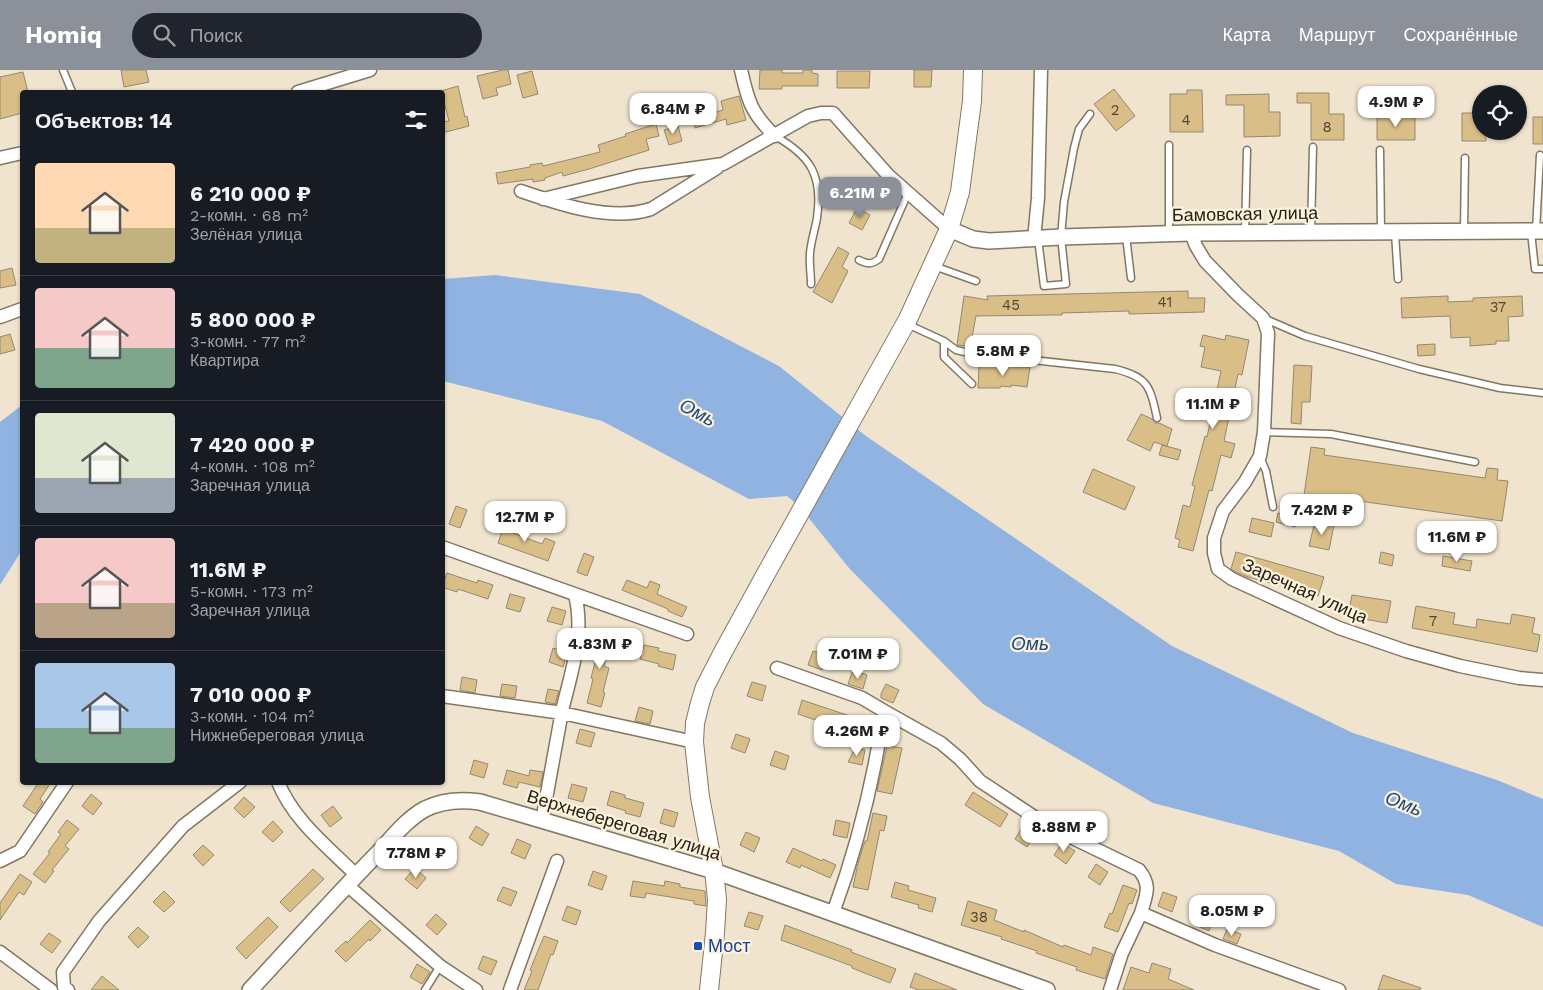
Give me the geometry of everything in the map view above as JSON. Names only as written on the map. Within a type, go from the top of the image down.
[{"type":"main road","points":[[709,990],[717,899],[714,871],[700,797],[694,742],[695,723],[705,687],[763,579],[906,324],[933,266],[949,229],[960,192],[972,101],[973,70]]},
{"type":"street","points":[[305,90],[370,70]]},
{"type":"street","points":[[742,70],[747,96],[754,113],[775,136]]},
{"type":"street","points":[[1036,239],[1041,70]]},
{"type":"street","points":[[521,192],[584,210],[626,214],[640,213],[651,209],[723,164],[775,136],[791,124],[808,116],[833,113],[842,121],[860,146],[877,164],[949,229]]},
{"type":"street","points":[[0,158],[20,153]]},
{"type":"street","points":[[544,199],[638,176],[723,164]]},
{"type":"street","name":"Бамовская улица","points":[[949,229],[973,240],[989,241],[1245,232],[1536,231]]},
{"type":"street","points":[[1191,233],[1205,262],[1263,318]]},
{"type":"street","points":[[0,317],[20,310]]},
{"type":"street","name":"Заречная улица","points":[[1263,318],[1268,333],[1268,350],[1264,432],[1260,456],[1245,482],[1223,511],[1214,538],[1214,553],[1218,568],[1232,579],[1339,628],[1406,651],[1460,666],[1519,678],[1543,680]]},
{"type":"street","points":[[445,548],[687,634]]},
{"type":"street","points":[[542,821],[562,713],[578,642],[580,620],[574,595]]},
{"type":"street","points":[[777,668],[862,698],[941,743],[960,759],[980,781],[1048,826],[1139,870],[1146,878],[1148,889],[1141,913],[1122,953],[1110,990]]},
{"type":"street","points":[[445,696],[562,713],[694,742]]},
{"type":"street","points":[[833,913],[845,880],[878,759],[884,711]]},
{"type":"street","points":[[0,862],[20,851],[65,785]]},
{"type":"street","points":[[68,990],[64,987],[63,972],[99,922],[183,826],[236,785]]},
{"type":"street","points":[[279,785],[284,798],[352,880],[440,966],[476,990]]},
{"type":"street","name":"Верхнебереговая улица","points":[[250,990],[414,816],[438,804],[452,800],[466,800],[480,802],[714,871],[1047,990]]},
{"type":"street","points":[[510,990],[557,861]]},
{"type":"street","points":[[1141,913],[1214,945],[1339,990]]},
{"type":"street","points":[[0,952],[51,990]]},
{"type":"lane","points":[[63,70],[71,90]]},
{"type":"lane","points":[[1036,239],[1044,286],[1066,284],[1061,237],[1064,202],[1079,130],[1090,114]]},
{"type":"lane","points":[[775,136],[794,148],[810,162],[817,183],[818,199],[810,253],[811,284]]},
{"type":"lane","points":[[1169,145],[1169,234]]},
{"type":"lane","points":[[1312,232],[1313,147]]},
{"type":"lane","points":[[1245,232],[1247,150]]},
{"type":"lane","points":[[1380,150],[1387,232],[1398,279]]},
{"type":"lane","points":[[1540,155],[1534,269],[1543,269]]},
{"type":"lane","points":[[1464,231],[1465,158]]},
{"type":"lane","points":[[859,260],[867,264],[873,264],[879,259],[908,193]]},
{"type":"lane","points":[[1126,235],[1131,278]]},
{"type":"lane","points":[[933,266],[976,281]]},
{"type":"lane","points":[[1263,318],[1305,336],[1377,358],[1500,388],[1543,393]]},
{"type":"lane","points":[[906,324],[944,341],[956,350],[969,353],[1116,369],[1134,374],[1145,382],[1153,398],[1157,418]]},
{"type":"lane","points":[[944,341],[944,358],[972,384]]},
{"type":"lane","points":[[1264,432],[1331,434],[1475,462]]},
{"type":"lane","points":[[1260,456],[1266,472],[1273,507]]},
{"type":"lane","points":[[425,990],[440,966]]},
{"type":"water","name":"Омь","points":[[495,275],[640,294],[779,366],[866,436],[1172,646],[1353,733],[1497,780],[1543,799],[1543,927],[1468,895],[1396,884],[1339,851],[1153,803],[983,704],[849,568],[799,506],[787,496],[749,499],[602,421],[445,382],[445,279]]},
{"type":"water","points":[[20,407],[20,553],[0,585],[0,422]]},
{"type":"building","points":[[121,70],[146,70],[149,82],[124,87]]},
{"type":"building","points":[[508,70],[511,84],[496,88],[498,95],[483,99],[477,76]]},
{"type":"building","points":[[760,70],[782,70],[782,73],[803,73],[803,70],[812,70],[812,73],[818,74],[818,86],[782,86],[782,89],[759,89]]},
{"type":"building","points":[[914,70],[932,70],[931,87],[914,87]]},
{"type":"building","points":[[532,71],[538,94],[523,98],[517,75]]},
{"type":"building","points":[[837,71],[870,71],[869,88],[837,88]]},
{"type":"building","points":[[23,72],[28,90],[20,90],[20,114],[0,119],[0,77]]},
{"type":"building","points":[[458,86],[469,126],[445,132],[445,122],[449,121],[445,106],[444,90]]},
{"type":"building","points":[[1114,89],[1135,116],[1116,131],[1094,104]]},
{"type":"building","points":[[1187,90],[1202,90],[1203,132],[1170,132],[1170,94],[1187,94]]},
{"type":"building","points":[[1297,93],[1329,93],[1329,114],[1344,114],[1344,140],[1311,140],[1311,103],[1297,103]]},
{"type":"building","points":[[1269,94],[1269,112],[1280,112],[1280,136],[1244,137],[1244,105],[1226,105],[1226,95]]},
{"type":"building","points":[[739,96],[746,120],[727,125],[726,119],[695,128],[692,119],[723,110],[721,101]]},
{"type":"building","points":[[1462,113],[1472,113],[1472,140],[1486,141],[1462,141]]},
{"type":"building","points":[[1415,116],[1415,140],[1377,140],[1377,117]]},
{"type":"building","points":[[1533,117],[1543,117],[1543,144],[1533,144]]},
{"type":"building","points":[[656,124],[659,136],[646,139],[649,150],[563,176],[562,172],[545,178],[545,180],[533,182],[533,179],[498,184],[496,173],[542,163],[543,166],[600,152],[598,145]]},
{"type":"building","points":[[678,126],[682,141],[669,145],[664,130]]},
{"type":"building","points":[[857,208],[870,215],[862,230],[849,223]]},
{"type":"building","points":[[838,247],[849,253],[842,267],[848,271],[832,303],[813,292]]},
{"type":"building","points":[[12,268],[16,285],[0,288],[0,271]]},
{"type":"building","points":[[1188,291],[1188,298],[1205,298],[1204,312],[1129,314],[1129,311],[1062,313],[1062,315],[976,316],[972,337],[979,338],[978,347],[957,345],[964,296],[988,300],[987,296]]},
{"type":"building","points":[[1448,296],[1448,302],[1473,301],[1473,298],[1522,296],[1523,316],[1508,317],[1509,341],[1496,341],[1496,344],[1470,346],[1470,337],[1451,338],[1450,316],[1402,318],[1401,298]]},
{"type":"building","points":[[10,334],[15,350],[0,354],[0,337]]},
{"type":"building","points":[[1203,335],[1225,340],[1226,335],[1249,340],[1242,375],[1238,374],[1224,441],[1235,444],[1231,458],[1221,455],[1212,491],[1209,490],[1193,551],[1178,547],[1180,540],[1175,538],[1183,505],[1190,507],[1195,486],[1192,485],[1205,436],[1207,437],[1221,371],[1201,367],[1205,347],[1200,346]]},
{"type":"building","points":[[1010,337],[1033,339],[1032,352],[1009,350]]},
{"type":"building","points":[[1435,344],[1435,355],[1418,356],[1417,345]]},
{"type":"building","points":[[1294,365],[1312,366],[1310,402],[1302,402],[1301,424],[1291,423]]},
{"type":"building","points":[[979,366],[1030,367],[1027,387],[1011,385],[1011,387],[1001,386],[1000,388],[978,388]]},
{"type":"building","points":[[1141,414],[1152,419],[1155,423],[1172,429],[1167,446],[1154,442],[1150,451],[1127,440]]},
{"type":"building","points":[[1162,445],[1181,450],[1178,460],[1159,455]]},
{"type":"building","points":[[1311,447],[1325,449],[1324,455],[1485,478],[1487,468],[1498,469],[1497,480],[1508,481],[1502,521],[1316,495],[1316,497],[1304,495]]},
{"type":"building","points":[[1093,469],[1135,487],[1125,510],[1083,492]]},
{"type":"building","points":[[456,506],[467,510],[460,528],[449,524]]},
{"type":"building","points":[[1278,513],[1297,517],[1295,527],[1276,522]]},
{"type":"building","points":[[1252,518],[1274,523],[1271,537],[1249,532]]},
{"type":"building","points":[[506,521],[516,525],[513,533],[542,544],[545,538],[555,542],[548,561],[498,543]]},
{"type":"building","points":[[1315,521],[1334,525],[1329,550],[1309,546]]},
{"type":"building","points":[[1236,552],[1324,577],[1318,596],[1236,572],[1231,569]]},
{"type":"building","points":[[1381,552],[1394,555],[1392,566],[1379,563]]},
{"type":"building","points":[[584,553],[594,557],[587,576],[577,572]]},
{"type":"building","points":[[1443,556],[1472,561],[1470,571],[1442,566]]},
{"type":"building","points":[[447,573],[477,583],[478,580],[493,585],[488,599],[458,589],[457,592],[445,588]]},
{"type":"building","points":[[627,580],[647,588],[650,581],[660,585],[657,594],[687,607],[682,617],[668,611],[668,609],[622,590]]},
{"type":"building","points":[[510,594],[525,598],[520,612],[506,608]]},
{"type":"building","points":[[1352,595],[1391,601],[1387,623],[1346,616],[1333,611],[1337,601],[1350,606]]},
{"type":"building","points":[[1416,606],[1455,613],[1453,624],[1476,628],[1477,619],[1510,624],[1512,614],[1535,618],[1532,633],[1540,635],[1537,652],[1412,628]]},
{"type":"building","points":[[552,607],[566,611],[562,625],[547,621]]},
{"type":"building","points":[[598,631],[612,635],[604,666],[609,668],[601,707],[587,703],[599,647],[594,645]]},
{"type":"building","points":[[644,645],[659,648],[658,651],[676,655],[673,670],[640,659]]},
{"type":"building","points":[[553,648],[567,653],[563,667],[549,662]]},
{"type":"building","points":[[813,651],[827,655],[822,670],[808,665]]},
{"type":"building","points":[[853,670],[867,675],[863,689],[848,684]]},
{"type":"building","points":[[462,677],[477,680],[475,693],[460,690]]},
{"type":"building","points":[[752,682],[766,686],[762,701],[747,696]]},
{"type":"building","points":[[502,684],[517,686],[515,698],[500,696]]},
{"type":"building","points":[[886,684],[899,690],[893,703],[881,698]]},
{"type":"building","points":[[548,689],[559,691],[555,704],[545,702]]},
{"type":"building","points":[[802,700],[853,717],[850,727],[834,724],[833,726],[798,714]]},
{"type":"building","points":[[639,707],[653,711],[650,724],[635,721]]},
{"type":"building","points":[[580,729],[595,733],[591,747],[576,743]]},
{"type":"building","points":[[736,734],[750,739],[745,753],[731,748]]},
{"type":"building","points":[[887,746],[902,748],[892,794],[877,791]]},
{"type":"building","points":[[855,748],[865,750],[862,765],[848,762]]},
{"type":"building","points":[[775,751],[789,756],[785,770],[770,765]]},
{"type":"building","points":[[474,760],[488,764],[484,778],[470,774]]},
{"type":"building","points":[[507,770],[529,776],[530,770],[543,772],[540,787],[519,782],[517,788],[503,784]]},
{"type":"building","points":[[572,784],[587,788],[583,802],[568,798]]},
{"type":"building","points":[[37,785],[49,785],[40,799],[43,802],[35,814],[23,806]]},
{"type":"building","points":[[611,791],[625,795],[625,798],[644,803],[640,817],[607,805]]},
{"type":"building","points":[[973,792],[1008,814],[1000,827],[965,805]]},
{"type":"building","points":[[91,794],[102,803],[93,815],[82,806]]},
{"type":"building","points":[[244,797],[255,807],[244,818],[234,808]]},
{"type":"building","points":[[333,806],[342,818],[330,827],[321,815]]},
{"type":"building","points":[[664,809],[678,813],[674,827],[660,823]]},
{"type":"building","points":[[873,813],[887,816],[884,831],[880,830],[868,890],[853,887],[858,863],[865,841],[867,841]]},
{"type":"building","points":[[67,820],[79,829],[65,846],[69,849],[52,870],[54,871],[45,883],[33,874],[50,853],[48,852],[61,834],[58,832]]},
{"type":"building","points":[[836,820],[850,823],[847,838],[833,835]]},
{"type":"building","points":[[273,821],[283,832],[273,842],[262,832]]},
{"type":"building","points":[[476,826],[489,834],[482,846],[469,838]]},
{"type":"building","points":[[1023,826],[1036,834],[1027,847],[1015,839]]},
{"type":"building","points":[[746,832],[760,838],[754,852],[740,845]]},
{"type":"building","points":[[517,839],[531,845],[525,859],[511,853]]},
{"type":"building","points":[[440,841],[451,851],[441,862],[430,852]]},
{"type":"building","points":[[1062,843],[1075,851],[1066,864],[1054,855]]},
{"type":"building","points":[[203,845],[214,855],[203,866],[193,855]]},
{"type":"building","points":[[793,848],[836,865],[830,878],[801,865],[800,868],[786,862]]},
{"type":"building","points":[[1096,864],[1108,872],[1100,885],[1088,877]]},
{"type":"building","points":[[415,868],[426,878],[417,889],[405,879]]},
{"type":"building","points":[[313,869],[324,879],[290,912],[280,902]]},
{"type":"building","points":[[593,871],[607,876],[602,890],[588,885]]},
{"type":"building","points":[[20,874],[32,882],[24,895],[19,892],[0,920],[0,903]]},
{"type":"building","points":[[633,881],[664,886],[665,881],[680,884],[680,887],[705,891],[706,906],[694,904],[694,901],[646,893],[645,898],[630,896]]},
{"type":"building","points":[[895,882],[909,886],[908,890],[936,898],[932,912],[918,908],[919,905],[891,897]]},
{"type":"building","points":[[1123,885],[1137,890],[1132,904],[1129,903],[1118,932],[1104,927],[1110,913],[1112,914]]},
{"type":"building","points":[[503,887],[517,892],[511,906],[497,900]]},
{"type":"building","points":[[164,891],[175,902],[164,912],[153,902]]},
{"type":"building","points":[[1163,892],[1177,897],[1172,912],[1158,906]]},
{"type":"building","points":[[968,901],[997,910],[994,920],[1024,932],[1024,930],[1063,947],[1064,945],[1091,955],[1093,947],[1113,954],[1105,979],[1076,970],[1077,967],[1001,939],[1002,937],[961,925]]},
{"type":"building","points":[[567,906],[581,911],[576,925],[562,920]]},
{"type":"building","points":[[1201,911],[1214,916],[1209,931],[1195,925]]},
{"type":"building","points":[[749,912],[763,916],[758,930],[744,926]]},
{"type":"building","points":[[436,914],[447,924],[437,935],[426,925]]},
{"type":"building","points":[[268,917],[278,927],[246,959],[236,948]]},
{"type":"building","points":[[370,920],[381,930],[346,962],[335,951],[346,941],[347,943]]},
{"type":"building","points":[[785,925],[896,969],[890,983],[852,968],[852,966],[781,940]]},
{"type":"building","points":[[138,927],[149,937],[138,948],[128,937]]},
{"type":"building","points":[[1227,929],[1241,934],[1237,944],[1223,939]]},
{"type":"building","points":[[49,933],[61,941],[52,953],[40,944]]},
{"type":"building","points":[[544,936],[558,941],[553,955],[551,954],[538,990],[524,990],[532,971],[530,970]]},
{"type":"building","points":[[483,956],[497,961],[491,975],[478,969]]},
{"type":"building","points":[[1152,963],[1171,969],[1168,979],[1194,990],[1123,990],[1131,967],[1149,973]]},
{"type":"building","points":[[417,964],[430,972],[422,984],[410,977]]},
{"type":"building","points":[[915,973],[957,990],[918,990],[910,987]]},
{"type":"building","points":[[1383,975],[1421,988],[1420,990],[1378,990]]},
{"type":"building","points":[[102,976],[119,990],[91,990]]},
{"type":"place","name":"Мост","points":[[698,946]]}]
